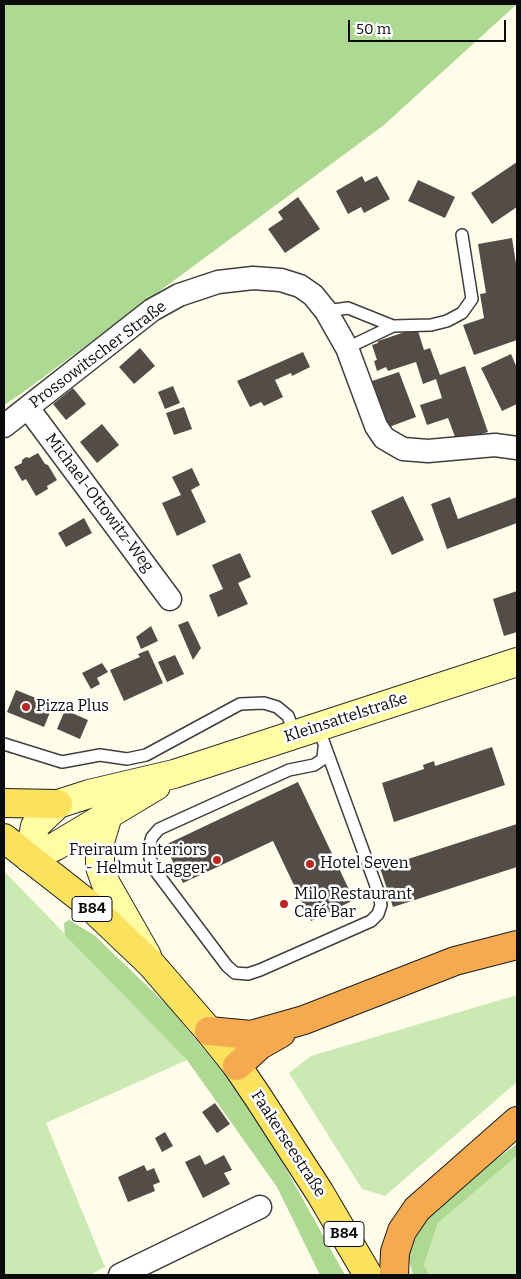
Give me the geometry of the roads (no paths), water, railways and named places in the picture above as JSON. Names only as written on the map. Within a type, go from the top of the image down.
[{"type":"highway","points":[[209,1031],[251,1035],[304,1020],[455,961],[517,945]]},
{"type":"highway","points":[[237,1066],[260,1045],[304,1020]]},
{"type":"highway","points":[[394,1275],[395,1252],[402,1231],[417,1209],[517,1121]]},
{"type":"main road","name":"Kleinsattelstraße","points":[[29,858],[35,826],[58,804],[89,794],[174,774],[312,737],[517,662]]},
{"type":"main road","name":"Kleinsattelstraße","points":[[29,858],[56,846],[174,774]]},
{"type":"main road","points":[[4,803],[58,804]]},
{"type":"main road","points":[[108,815],[100,842],[100,867],[106,884],[152,964]]},
{"type":"main road","name":"B84","points":[[4,838],[87,903],[152,964],[237,1066]]},
{"type":"main road","name":"Faakerseestraße","points":[[237,1066],[320,1193],[368,1275]]},
{"type":"street","name":"Prossowitscher Straße","points":[[4,426],[152,310],[179,296],[218,282],[253,278],[281,280],[300,286],[313,295],[326,311],[347,348],[376,426],[384,438],[403,450],[428,451],[495,445],[517,448]]},
{"type":"street","name":"Michael-Ottowitz-Weg","points":[[28,408],[170,599]]},
{"type":"street","points":[[120,1275],[260,1207]]},
{"type":"lane","points":[[326,311],[348,308],[393,326],[431,325],[447,321],[462,313],[472,300],[462,234]]},
{"type":"lane","points":[[347,348],[393,326]]},
{"type":"lane","points":[[4,744],[62,762],[100,755],[127,759],[146,755],[240,704],[264,703],[277,707],[312,737],[323,759],[314,764],[289,770],[159,830],[152,837],[148,847],[154,869],[227,966],[235,973],[248,974],[371,921],[378,914],[381,904],[378,894],[312,737]]},
{"type":"place","name":"Pizza Plus","points":[[26,707]]},
{"type":"place","name":"Freiraum Interiors - Helmut Lagger","points":[[217,860]]},
{"type":"place","name":"Hotel Seven","points":[[310,864]]},
{"type":"place","name":"Milo Restaurant Café Bar","points":[[284,904]]}]
